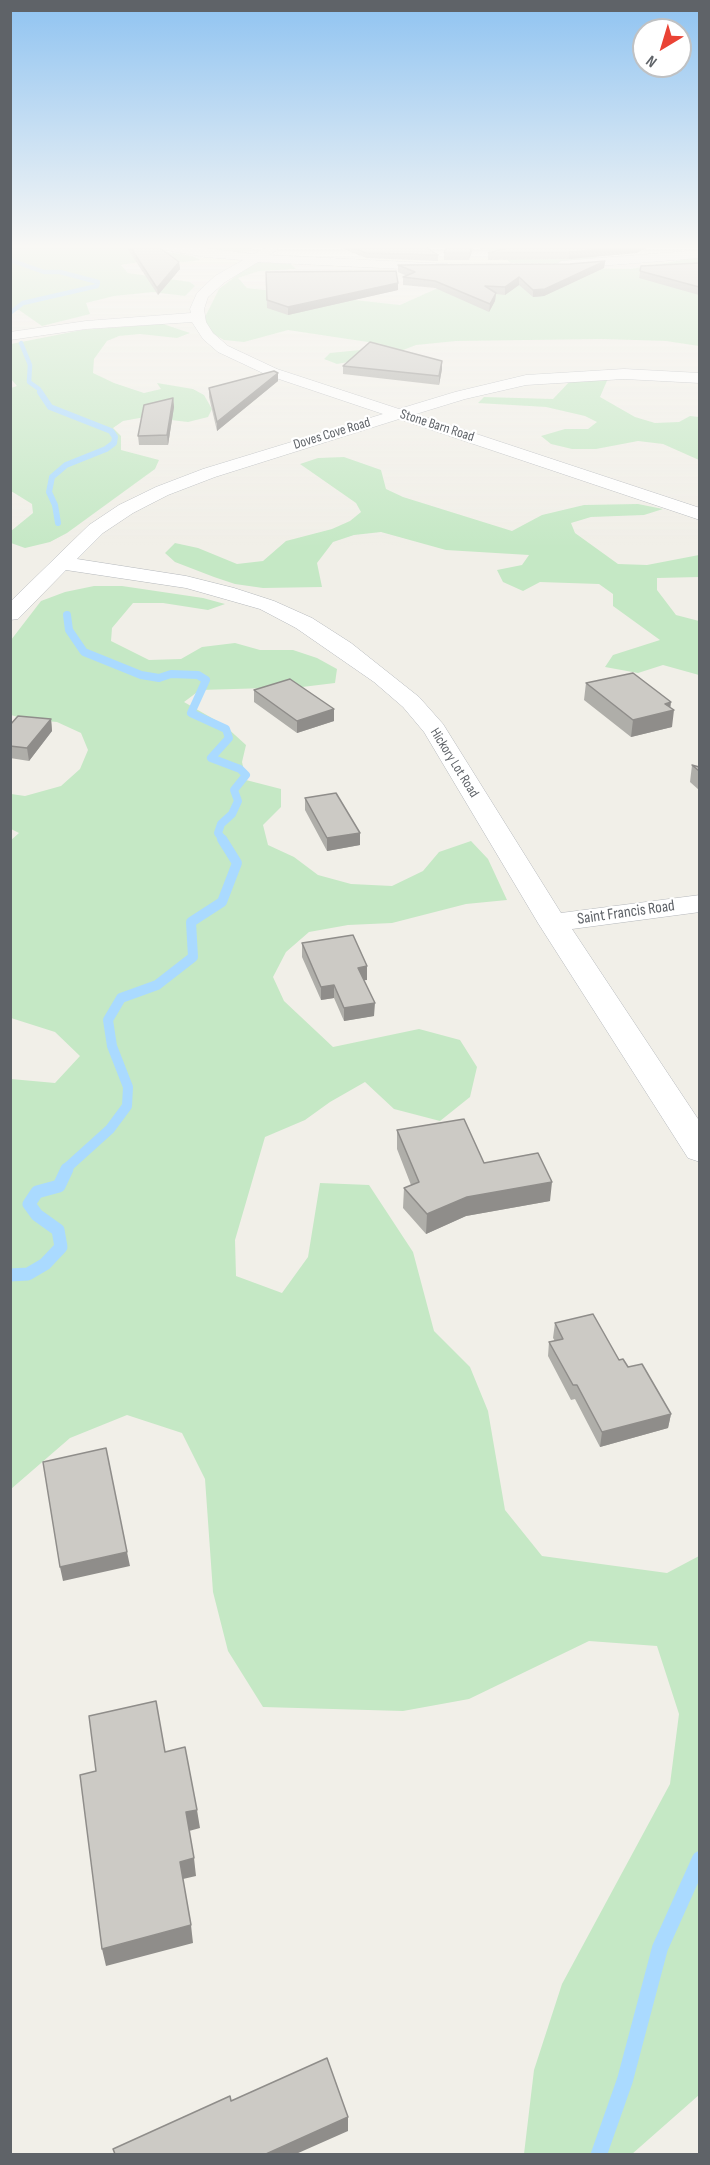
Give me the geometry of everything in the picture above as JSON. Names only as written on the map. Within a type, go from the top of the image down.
[{"type":"street","name":"Stone Barn Road","points":[[222,346],[248,362],[699,514]]},
{"type":"street","name":"Doves Cove Road","points":[[10,614],[96,529],[126,509],[162,491],[249,459],[461,395],[526,380],[624,374],[699,378]]},
{"type":"street","name":"Hickory Lot Road","points":[[62,563],[186,582],[228,592],[267,605],[304,623],[343,648],[411,702],[434,729],[553,923],[699,1150]]},
{"type":"street","name":"Saint Francis Road","points":[[553,923],[699,903]]},
{"type":"green space","points":[[11,346],[103,346],[94,359],[93,373],[144,393],[161,389],[157,383],[193,389],[204,395],[212,409],[208,417],[188,422],[145,417],[123,421],[113,428],[121,436],[121,450],[159,460],[155,469],[67,533],[50,542],[25,548],[11,543],[11,531],[33,513],[32,504],[11,491],[11,388],[17,386],[11,379]]},
{"type":"green space","points":[[377,346],[413,346],[393,354],[337,364],[324,359],[330,353],[370,349]]},
{"type":"green space","points":[[609,376],[600,397],[635,417],[655,423],[679,422],[690,416],[699,417],[699,460],[663,444],[638,441],[596,449],[572,449],[551,444],[541,436],[565,429],[588,429],[597,422],[585,416],[546,407],[478,403],[484,397],[553,399],[571,380]]},
{"type":"green space","points":[[344,457],[381,470],[386,489],[403,497],[512,531],[542,515],[584,505],[638,504],[663,509],[644,515],[591,517],[571,523],[575,533],[618,564],[647,565],[699,555],[699,577],[657,578],[657,590],[676,615],[699,621],[699,675],[663,665],[638,673],[605,667],[613,655],[660,640],[613,606],[613,594],[599,584],[540,582],[523,591],[503,582],[497,570],[522,565],[529,555],[446,550],[381,532],[354,535],[333,542],[317,563],[322,587],[263,588],[235,584],[214,577],[175,562],[165,553],[175,543],[198,548],[237,564],[263,561],[286,541],[332,529],[350,521],[361,512],[356,503],[300,464],[318,458]]},
{"type":"green space","points":[[94,586],[122,586],[203,598],[225,604],[208,610],[163,603],[133,603],[112,628],[111,641],[149,660],[181,659],[202,647],[235,643],[260,650],[293,650],[317,658],[337,669],[335,683],[302,687],[200,690],[184,702],[224,725],[246,745],[242,762],[246,780],[281,789],[281,807],[263,825],[268,845],[294,857],[318,875],[351,884],[392,886],[423,871],[439,852],[471,841],[488,859],[507,900],[466,904],[392,923],[348,925],[309,932],[286,952],[273,977],[284,1001],[333,1047],[419,1029],[460,1040],[477,1067],[470,1097],[440,1121],[394,1109],[365,1082],[330,1102],[305,1120],[265,1137],[235,1240],[236,1276],[282,1293],[308,1257],[320,1183],[369,1185],[413,1252],[434,1331],[470,1367],[488,1411],[505,1510],[542,1556],[667,1573],[699,1556],[699,2095],[632,2154],[524,2154],[534,2070],[562,1984],[670,1784],[679,1714],[657,1646],[589,1641],[469,1699],[403,1711],[263,1707],[228,1651],[213,1592],[205,1479],[182,1433],[127,1415],[70,1438],[11,1489],[11,1079],[55,1083],[80,1056],[55,1032],[11,1018],[10,841],[19,833],[11,829],[11,794],[25,796],[61,786],[80,769],[88,750],[81,733],[57,722],[25,719],[11,715],[11,640],[41,601],[65,592]]},
{"type":"building","points":[[365,346],[385,346],[442,361],[439,376],[343,366]]},
{"type":"building","points":[[274,371],[278,373],[217,422],[209,388]]},
{"type":"building","points":[[173,398],[167,435],[138,436],[144,405]]},
{"type":"building","points":[[633,673],[671,702],[665,704],[674,710],[633,720],[586,683]]},
{"type":"building","points":[[290,679],[334,709],[297,721],[254,690]]},
{"type":"building","points":[[18,716],[51,719],[27,748],[10,746],[10,725]]},
{"type":"building","points":[[336,793],[360,833],[327,838],[305,798]]},
{"type":"building","points":[[353,935],[367,966],[358,968],[375,1003],[344,1008],[334,985],[321,987],[302,943]]},
{"type":"building","points":[[464,1119],[484,1163],[538,1153],[552,1182],[467,1197],[427,1214],[404,1188],[419,1182],[397,1130]]},
{"type":"building","points":[[593,1314],[619,1360],[623,1359],[628,1367],[642,1364],[671,1414],[602,1432],[577,1385],[573,1385],[549,1342],[563,1339],[555,1323]]},
{"type":"building","points":[[106,1448],[127,1552],[60,1567],[43,1462]]},
{"type":"building","points":[[156,1701],[165,1752],[185,1747],[197,1810],[186,1812],[194,1858],[180,1862],[191,1925],[102,1949],[80,1775],[96,1771],[89,1716]]},
{"type":"building","points":[[327,2058],[348,2117],[266,2154],[115,2154],[113,2149],[230,2096],[231,2101]]},
{"type":"waterway","points":[[22,346],[30,365],[29,382],[40,393]]},
{"type":"waterway","points":[[40,393],[50,407],[111,431],[115,437],[114,443],[106,449],[66,465],[52,477],[49,492],[55,505],[58,523]]},
{"type":"waterway","points":[[67,615],[69,630],[84,652],[141,675],[159,678],[171,674],[198,675],[206,680],[191,713],[226,729],[229,738],[211,758],[240,769],[246,775],[234,790],[238,801],[232,814],[221,824],[218,833],[223,840]]},
{"type":"waterway","points":[[67,1171],[69,1166],[110,1129],[127,1106],[128,1087],[112,1046],[108,1020],[121,998],[157,985],[193,957],[191,922],[222,902],[237,863],[222,839]]},
{"type":"waterway","points":[[10,1275],[28,1274],[45,1264],[61,1247],[58,1230],[37,1215],[29,1204],[37,1192],[59,1186],[67,1169]]},
{"type":"waterway","points":[[599,2154],[625,2080],[660,1948],[700,1859]]}]
